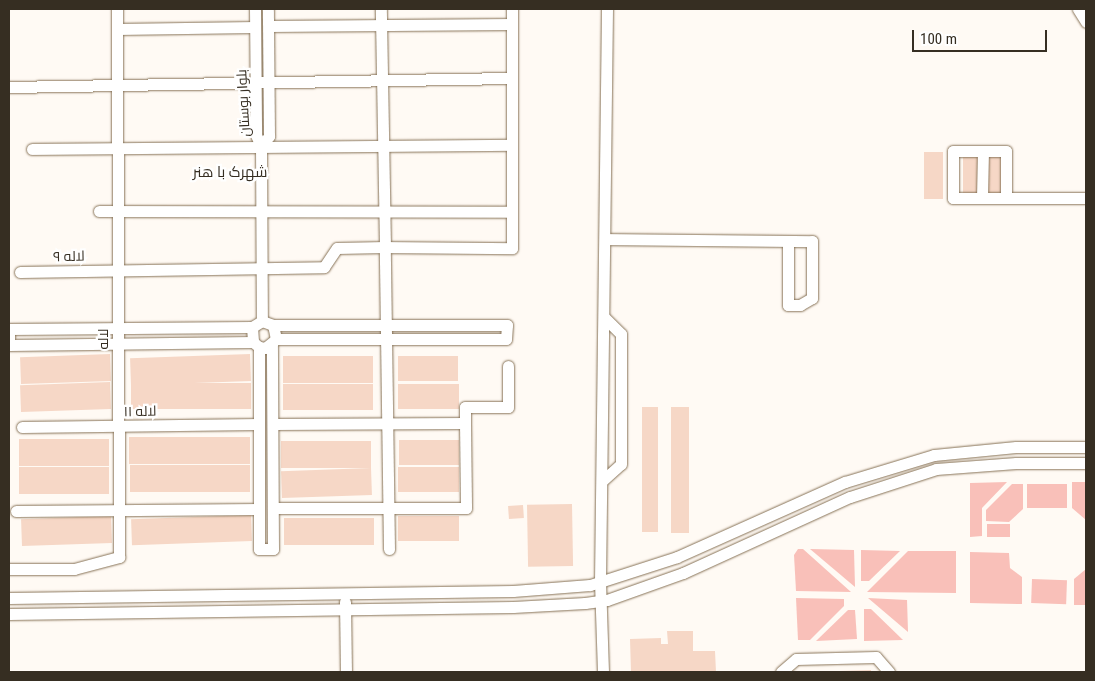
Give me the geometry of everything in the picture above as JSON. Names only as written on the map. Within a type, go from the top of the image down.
[{"type":"street","name":"لاله","points":[[9,569],[74,569],[119,558],[117,9]]},
{"type":"street","name":"بلوار بوستان","points":[[255,9],[256,135],[261,146],[269,136],[268,9]]},
{"type":"street","points":[[381,9],[389,549]]},
{"type":"street","points":[[386,247],[512,248],[512,9]]},
{"type":"street","points":[[603,672],[600,582],[607,9]]},
{"type":"street","points":[[1078,9],[1086,22]]},
{"type":"street","points":[[268,26],[512,24]]},
{"type":"street","points":[[117,29],[255,27]]},
{"type":"street","points":[[9,87],[512,78]]},
{"type":"street","points":[[32,149],[512,145]]},
{"type":"street","points":[[261,146],[261,270],[256,344],[259,424],[259,549],[273,549],[273,325]]},
{"type":"street","points":[[982,198],[983,150]]},
{"type":"street","points":[[1006,198],[1006,150],[953,151],[953,198],[982,198],[1006,198],[1086,198]]},
{"type":"street","points":[[99,211],[512,212]]},
{"type":"street","points":[[605,239],[812,241],[812,298],[800,305],[788,305],[788,241]]},
{"type":"street","name":"لاله ۹","points":[[20,272],[261,270],[324,267],[337,248],[386,247]]},
{"type":"street","points":[[602,481],[621,464],[622,334],[604,317]]},
{"type":"street","points":[[257,324],[386,325],[506,325],[506,339],[274,341],[256,344],[9,345],[9,329],[257,324]]},
{"type":"street","points":[[273,508],[466,508],[465,407],[508,407],[508,366]]},
{"type":"street","points":[[273,424],[465,423]]},
{"type":"street","name":"لاله ۱۱","points":[[22,427],[259,424]]},
{"type":"street","points":[[9,598],[513,591],[600,582],[677,557],[845,482],[934,454],[1016,447],[1086,447]]},
{"type":"street","points":[[9,614],[513,607],[601,600],[683,573],[850,497],[936,469],[1016,463],[1086,463]]},
{"type":"street","points":[[16,511],[259,509]]},
{"type":"street","points":[[344,593],[346,672]]},
{"type":"street","points":[[781,672],[796,660],[876,657],[889,672]]},
{"type":"shaded area","points":[[1007,482],[982,508],[982,536],[970,537],[970,483]]},
{"type":"shaded area","points":[[1072,482],[1086,482],[1086,520],[1072,508]]},
{"type":"shaded area","points":[[1012,484],[1023,484],[1023,509],[1009,522],[986,521],[986,510]]},
{"type":"shaded area","points":[[1027,484],[1067,484],[1067,508],[1027,508]]},
{"type":"shaded area","points":[[987,524],[1010,524],[1010,537],[987,537]]},
{"type":"shaded area","points":[[798,549],[803,549],[851,592],[796,591],[794,555]]},
{"type":"shaded area","points":[[810,549],[854,550],[855,587]]},
{"type":"shaded area","points":[[861,550],[900,551],[869,581],[861,581]]},
{"type":"shaded area","points":[[908,551],[956,551],[956,593],[867,592]]},
{"type":"shaded area","points":[[970,552],[1009,553],[1010,568],[1022,577],[1022,604],[970,603]]},
{"type":"shaded area","points":[[1086,569],[1086,605],[1074,605],[1074,579]]},
{"type":"shaded area","points":[[1032,579],[1067,580],[1066,604],[1031,603]]},
{"type":"shaded area","points":[[796,598],[844,599],[844,606],[810,640],[798,640]]},
{"type":"shaded area","points":[[868,598],[907,600],[908,632]]},
{"type":"shaded area","points":[[864,609],[871,609],[903,640],[864,641]]},
{"type":"shaded area","points":[[848,610],[855,610],[857,639],[816,641]]},
{"type":"building","points":[[924,152],[943,152],[943,199],[924,199]]},
{"type":"building","points":[[986,153],[1001,153],[1001,193],[986,193]]},
{"type":"building","points":[[963,154],[978,154],[978,193],[963,193]]},
{"type":"building","points":[[110,354],[111,381],[21,384],[20,357]]},
{"type":"building","points":[[250,354],[251,381],[131,385],[130,358]]},
{"type":"building","points":[[283,356],[373,356],[373,383],[283,383]]},
{"type":"building","points":[[398,356],[458,356],[458,381],[398,381]]},
{"type":"building","points":[[110,382],[111,409],[21,412],[20,385]]},
{"type":"building","points":[[131,383],[251,383],[251,409],[131,409]]},
{"type":"building","points":[[283,384],[373,384],[373,410],[283,410]]},
{"type":"building","points":[[398,384],[459,384],[459,409],[398,409]]},
{"type":"building","points":[[642,407],[658,407],[658,532],[642,532]]},
{"type":"building","points":[[671,407],[689,407],[689,533],[671,533]]},
{"type":"building","points":[[129,437],[250,437],[250,464],[129,464]]},
{"type":"building","points":[[19,439],[109,439],[109,466],[19,466]]},
{"type":"building","points":[[399,440],[459,440],[459,465],[399,465]]},
{"type":"building","points":[[281,441],[371,441],[371,468],[281,468]]},
{"type":"building","points":[[130,465],[250,465],[250,492],[130,492]]},
{"type":"building","points":[[19,467],[109,467],[109,494],[19,494]]},
{"type":"building","points":[[398,467],[459,467],[459,492],[398,492]]},
{"type":"building","points":[[371,468],[372,495],[282,498],[281,471]]},
{"type":"building","points":[[572,504],[573,566],[528,567],[527,505]]},
{"type":"building","points":[[523,505],[524,518],[509,519],[508,506]]},
{"type":"building","points":[[251,515],[252,541],[132,545],[131,519]]},
{"type":"building","points":[[111,516],[112,543],[22,546],[21,519]]},
{"type":"building","points":[[398,516],[459,516],[459,541],[398,541]]},
{"type":"building","points":[[284,518],[374,518],[374,545],[284,545]]},
{"type":"building","points":[[667,631],[693,631],[693,651],[715,651],[716,672],[631,672],[630,639],[661,638],[661,644],[668,644]]},
{"type":"building","points":[[871,670],[871,672],[840,672],[840,671]]},
{"type":"district","name":"شهرک با هنر","points":[[230,173]]}]
